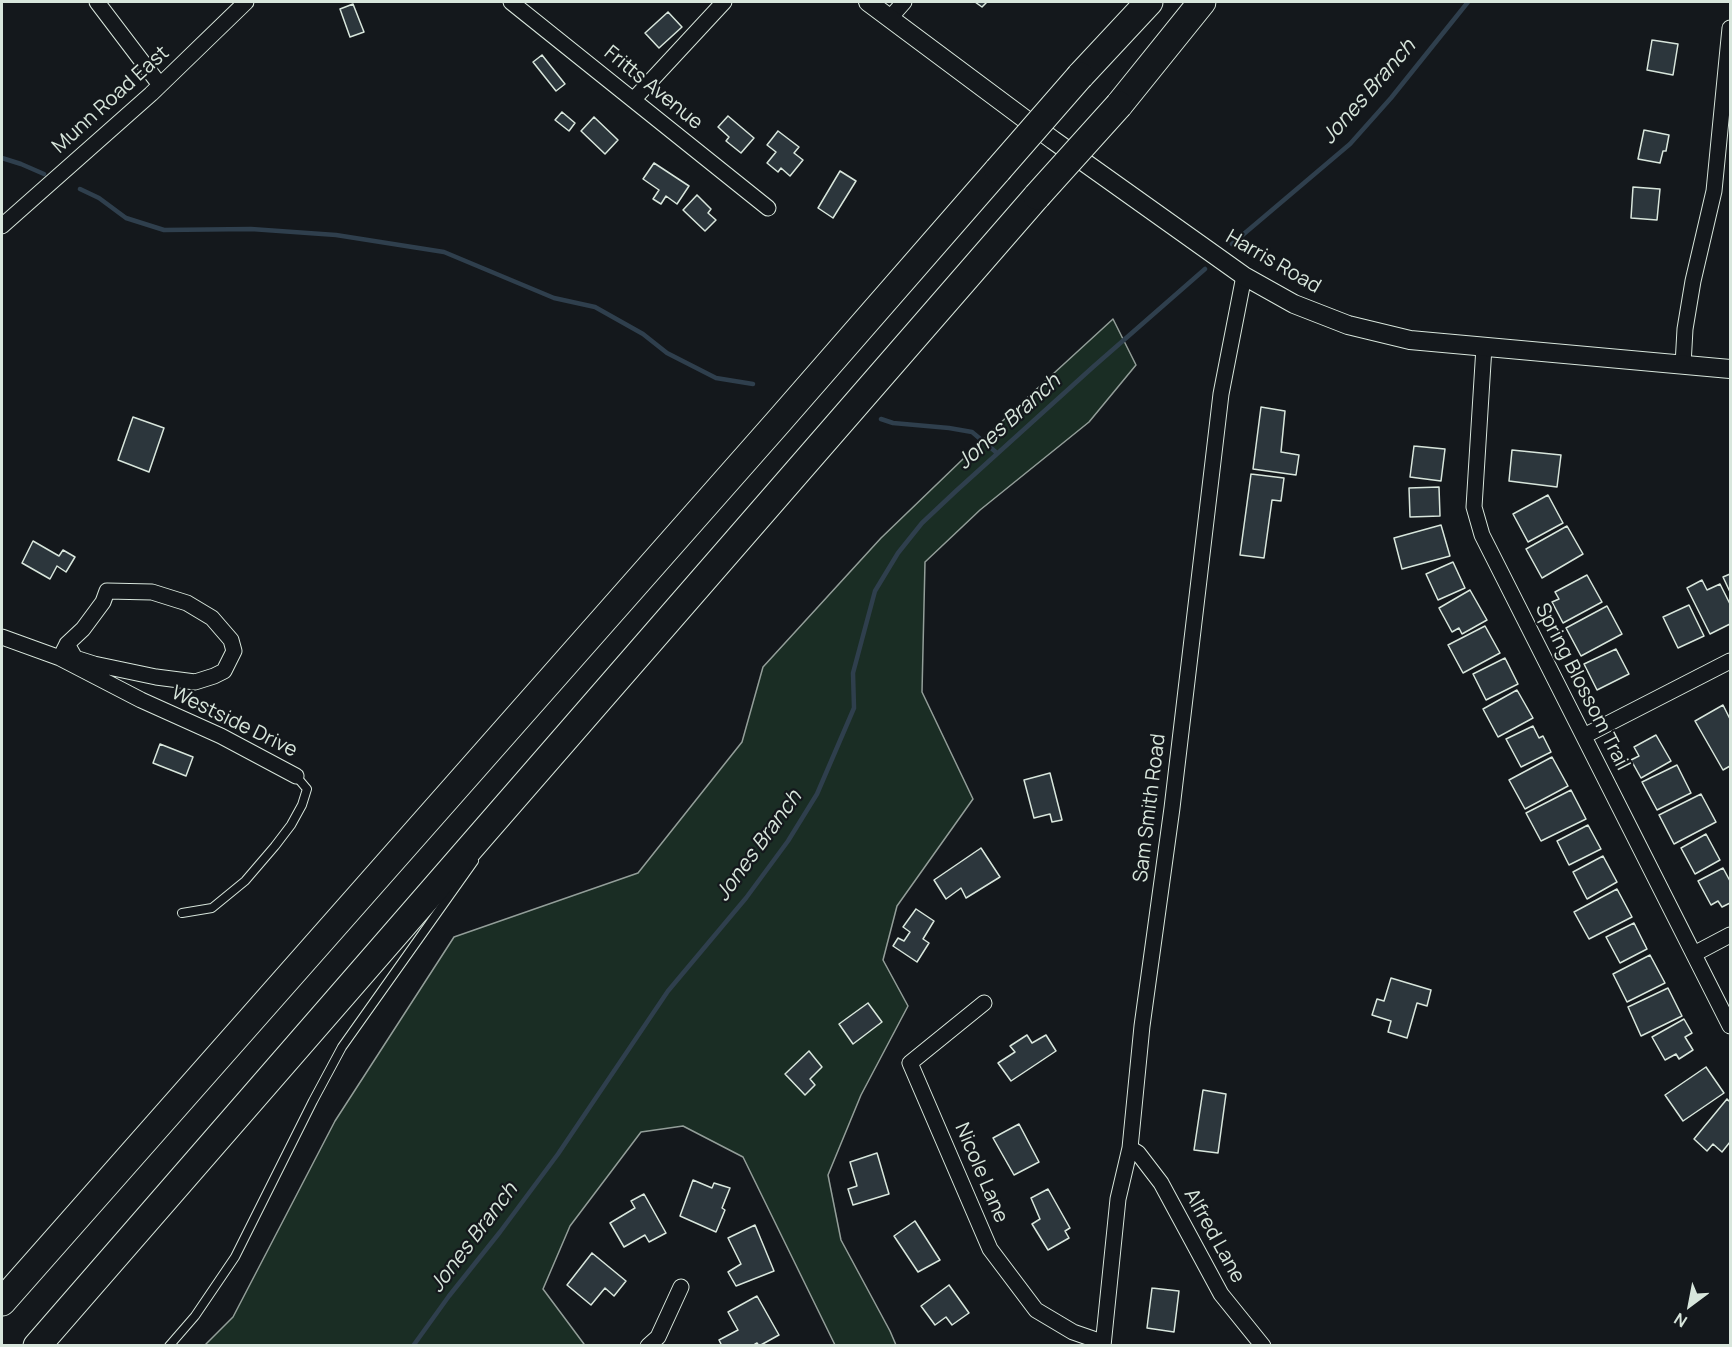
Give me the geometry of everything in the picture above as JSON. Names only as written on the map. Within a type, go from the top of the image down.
[{"type":"highway","points":[[2,1302],[780,420],[1080,76],[1149,2]]},
{"type":"highway","points":[[37,1346],[1037,196],[1119,105],[1202,2]]},
{"type":"street","points":[[97,2],[160,85]]},
{"type":"street","name":"Munn Road East","points":[[2,226],[160,85],[246,2]]},
{"type":"street","name":"Fritts Avenue","points":[[511,2],[768,208]]},
{"type":"street","points":[[634,99],[724,2]]},
{"type":"street","name":"Harris Road","points":[[868,2],[1053,140],[1244,276],[1294,304],[1348,325],[1410,340],[1731,369]]},
{"type":"street","points":[[890,18],[904,2]]},
{"type":"street","points":[[1683,365],[1685,329],[1693,281],[1714,190],[1731,28]]},
{"type":"street","name":"Sam Smith Road","points":[[1103,1344],[1118,1199],[1130,1148],[1142,1026],[1174,796],[1221,394],[1244,276]]},
{"type":"street","name":"Spring Blossom Trail","points":[[1484,347],[1474,507],[1482,535],[1731,1026]]},
{"type":"street","points":[[120,590],[152,592],[187,603],[212,618],[231,640],[234,651],[224,671],[195,682],[94,664],[75,658],[66,652],[103,602],[107,591],[120,590]]},
{"type":"street","name":"Westside Drive","points":[[2,637],[66,652],[141,700],[221,736],[296,776]]},
{"type":"street","points":[[1584,736],[1731,661]]},
{"type":"street","points":[[1694,954],[1731,935]]},
{"type":"street","name":"Nicole Lane","points":[[984,1003],[910,1063],[990,1249],[1036,1310],[1073,1332],[1103,1344]]},
{"type":"street","name":"Alfred Lane","points":[[1130,1148],[1138,1153],[1161,1183],[1221,1294],[1263,1346]]},
{"type":"street","points":[[658,1343],[681,1287]]},
{"type":"lane","name":"Westside Drive","points":[[182,913],[212,908],[245,881],[275,846],[291,825],[302,805],[307,789],[296,776]]},
{"type":"lane","points":[[169,1346],[195,1316],[235,1257],[342,1047],[470,869],[512,800]]},
{"type":"green space","points":[[1113,319],[1136,365],[1089,422],[980,510],[925,562],[922,692],[973,799],[897,906],[883,960],[908,1006],[861,1095],[828,1175],[841,1240],[896,1345],[835,1345],[743,1157],[683,1126],[641,1132],[570,1226],[543,1289],[583,1345],[204,1346],[233,1317],[335,1121],[454,937],[638,873],[742,742],[763,667],[881,538],[1017,407]]},
{"type":"building","points":[[975,2],[987,2],[982,7]]},
{"type":"building","points":[[353,4],[364,32],[350,37],[340,9]]},
{"type":"building","points":[[668,12],[682,27],[659,48],[645,33]]},
{"type":"building","points":[[1652,40],[1678,44],[1673,75],[1647,70]]},
{"type":"building","points":[[542,55],[565,84],[556,91],[533,62]]},
{"type":"building","points":[[562,112],[575,123],[569,131],[555,120]]},
{"type":"building","points":[[728,116],[754,138],[741,153],[726,141],[729,137],[718,127]]},
{"type":"building","points":[[594,117],[618,140],[605,154],[581,131]]},
{"type":"building","points":[[1644,130],[1669,135],[1666,151],[1663,151],[1660,163],[1638,159]]},
{"type":"building","points":[[778,131],[799,147],[794,153],[803,160],[790,176],[781,168],[778,172],[767,163],[776,152],[767,145]]},
{"type":"building","points":[[654,163],[689,186],[677,204],[666,196],[661,204],[653,199],[659,190],[643,179]]},
{"type":"building","points":[[840,171],[856,181],[833,218],[818,208]]},
{"type":"building","points":[[1633,187],[1660,189],[1657,220],[1631,218]]},
{"type":"building","points":[[697,195],[711,209],[708,213],[716,220],[705,231],[683,210]]},
{"type":"building","points":[[1261,407],[1285,411],[1281,452],[1299,455],[1296,475],[1253,469]]},
{"type":"building","points":[[133,417],[164,428],[149,472],[118,460]]},
{"type":"building","points":[[1414,446],[1445,449],[1441,481],[1410,477]]},
{"type":"building","points":[[1512,450],[1561,455],[1557,487],[1509,481]]},
{"type":"building","points":[[1251,474],[1284,478],[1281,501],[1272,500],[1264,558],[1240,555]]},
{"type":"building","points":[[1439,487],[1440,516],[1410,517],[1409,488]]},
{"type":"building","points":[[1548,495],[1563,523],[1528,542],[1513,514]]},
{"type":"building","points":[[1441,525],[1450,556],[1402,569],[1394,538]]},
{"type":"building","points":[[1567,526],[1583,554],[1542,578],[1526,549]]},
{"type":"building","points":[[33,541],[59,556],[63,550],[75,557],[66,572],[57,566],[50,579],[22,563]]},
{"type":"building","points":[[1453,562],[1465,588],[1438,600],[1426,574]]},
{"type":"building","points":[[1730,574],[1730,592],[1723,577]]},
{"type":"building","points":[[1587,575],[1602,602],[1563,623],[1552,602],[1559,599],[1555,592]]},
{"type":"building","points":[[1702,580],[1707,590],[1720,584],[1730,604],[1730,624],[1710,634],[1687,588]]},
{"type":"building","points":[[1470,590],[1487,620],[1462,634],[1459,628],[1452,632],[1439,608]]},
{"type":"building","points":[[1689,605],[1704,636],[1678,648],[1663,617]]},
{"type":"building","points":[[1607,606],[1622,634],[1581,656],[1566,628]]},
{"type":"building","points":[[1485,626],[1500,653],[1463,673],[1448,645]]},
{"type":"building","points":[[1616,649],[1629,674],[1597,690],[1584,664]]},
{"type":"building","points":[[1505,658],[1518,684],[1486,700],[1473,674]]},
{"type":"building","points":[[1517,690],[1533,718],[1498,737],[1483,709]]},
{"type":"building","points":[[1723,705],[1730,719],[1730,766],[1723,770],[1695,721]]},
{"type":"building","points":[[1533,726],[1539,738],[1543,736],[1551,752],[1521,767],[1506,739]]},
{"type":"building","points":[[1656,735],[1671,761],[1641,778],[1631,760],[1639,756],[1634,747]]},
{"type":"building","points":[[160,744],[193,757],[186,776],[153,763]]},
{"type":"building","points":[[1552,757],[1568,786],[1525,809],[1509,780]]},
{"type":"building","points":[[1677,765],[1691,793],[1657,810],[1642,782]]},
{"type":"building","points":[[1050,773],[1062,820],[1052,822],[1050,814],[1034,818],[1024,780]]},
{"type":"building","points":[[1571,790],[1586,819],[1541,841],[1526,813]]},
{"type":"building","points":[[1701,794],[1716,822],[1674,844],[1659,815]]},
{"type":"building","points":[[1588,825],[1601,849],[1569,865],[1557,841]]},
{"type":"building","points":[[1706,834],[1720,860],[1695,874],[1681,848]]},
{"type":"building","points":[[981,848],[1000,877],[966,898],[961,888],[946,899],[934,880]]},
{"type":"building","points":[[1603,856],[1617,882],[1587,899],[1573,872]]},
{"type":"building","points":[[1723,868],[1730,881],[1730,903],[1722,907],[1718,901],[1711,905],[1698,881]]},
{"type":"building","points":[[1617,889],[1632,917],[1589,939],[1574,912]]},
{"type":"building","points":[[916,909],[934,921],[923,939],[929,943],[917,962],[893,946],[898,938],[904,941],[910,932],[903,927]]},
{"type":"building","points":[[1634,923],[1647,949],[1620,963],[1606,937]]},
{"type":"building","points":[[1650,955],[1665,983],[1627,1002],[1613,974]]},
{"type":"building","points":[[1391,978],[1431,990],[1427,1006],[1417,1003],[1407,1038],[1388,1032],[1391,1021],[1372,1015],[1377,999],[1384,1001]]},
{"type":"building","points":[[1668,988],[1682,1016],[1641,1036],[1628,1007]]},
{"type":"building","points":[[868,1003],[882,1022],[853,1044],[839,1024]]},
{"type":"building","points":[[1684,1019],[1692,1033],[1685,1037],[1693,1050],[1679,1059],[1676,1054],[1665,1060],[1652,1037]]},
{"type":"building","points":[[1027,1035],[1032,1043],[1046,1035],[1056,1051],[1011,1081],[998,1063],[1015,1052],[1010,1046]]},
{"type":"building","points":[[809,1051],[822,1067],[810,1079],[815,1085],[805,1095],[785,1074]]},
{"type":"building","points":[[1706,1067],[1724,1093],[1683,1121],[1665,1095]]},
{"type":"building","points":[[1203,1090],[1226,1094],[1218,1153],[1194,1150]]},
{"type":"building","points":[[1727,1099],[1730,1102],[1730,1142],[1722,1152],[1713,1144],[1707,1151],[1694,1139]]},
{"type":"building","points":[[1019,1124],[1039,1162],[1014,1175],[993,1138]]},
{"type":"building","points":[[877,1153],[889,1194],[853,1205],[848,1189],[857,1186],[850,1162]]},
{"type":"building","points":[[693,1180],[712,1188],[714,1183],[730,1188],[722,1208],[725,1210],[716,1232],[680,1216]]},
{"type":"building","points":[[1048,1189],[1070,1228],[1065,1231],[1069,1238],[1048,1250],[1032,1224],[1040,1219],[1031,1198]]},
{"type":"building","points":[[644,1194],[666,1233],[649,1242],[645,1235],[624,1247],[610,1223],[635,1208],[631,1201]]},
{"type":"building","points":[[915,1221],[940,1260],[918,1272],[894,1236]]},
{"type":"building","points":[[755,1225],[774,1271],[736,1286],[728,1272],[741,1264],[728,1238]]},
{"type":"building","points":[[592,1253],[626,1281],[614,1296],[605,1288],[591,1305],[567,1285]]},
{"type":"building","points":[[949,1285],[969,1313],[952,1325],[946,1317],[935,1325],[921,1306]]},
{"type":"building","points":[[1152,1288],[1179,1291],[1174,1332],[1147,1328]]},
{"type":"building","points":[[757,1296],[779,1335],[759,1346],[757,1343],[752,1346],[722,1346],[719,1340],[738,1330],[728,1312]]},
{"type":"waterway","name":"Jones Branch","points":[[1232,244],[1350,144],[1391,98],[1468,2]]},
{"type":"waterway","points":[[2,158],[44,174]]},
{"type":"waterway","points":[[80,189],[99,198],[126,218],[164,230],[251,229],[336,235],[444,252],[554,298],[595,307],[643,334],[667,353],[716,378],[753,384]]},
{"type":"waterway","name":"Jones Branch","points":[[413,1346],[558,1154],[668,991],[746,898],[788,841],[817,794],[854,708],[853,673],[875,591],[898,553],[922,523],[956,491],[1205,269]]},
{"type":"waterway","points":[[881,419],[893,423],[972,432],[997,453]]}]
